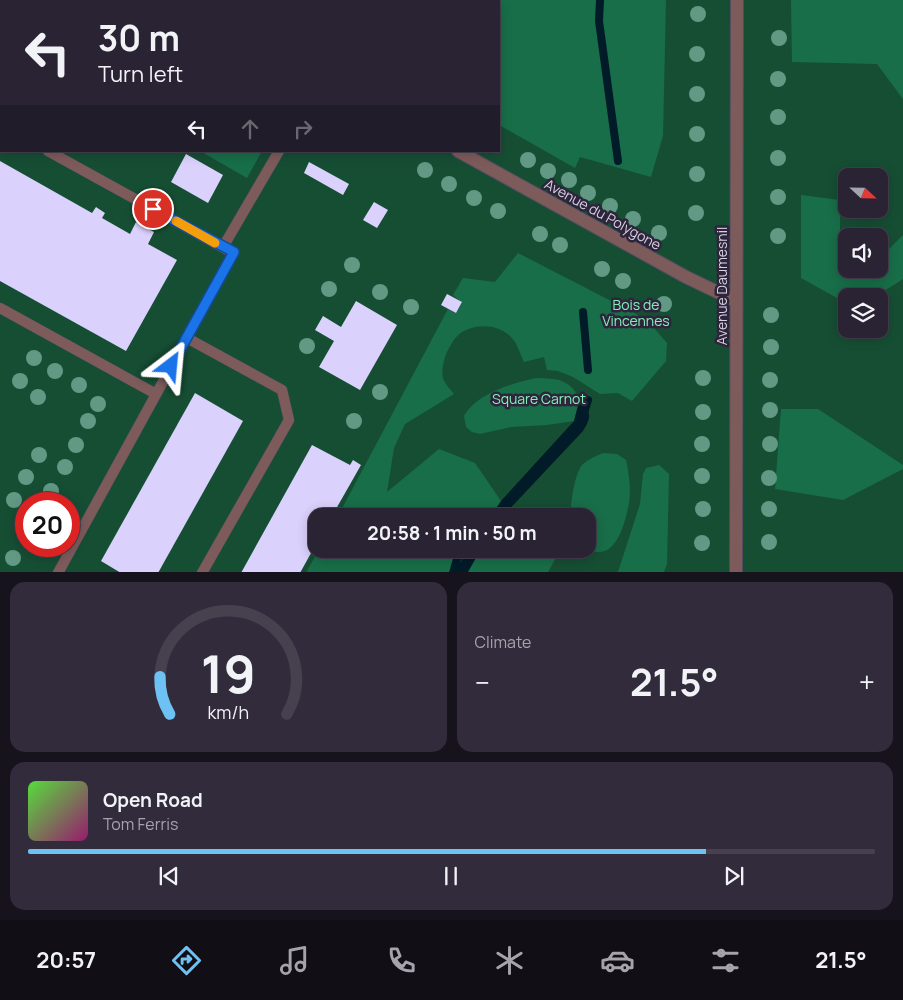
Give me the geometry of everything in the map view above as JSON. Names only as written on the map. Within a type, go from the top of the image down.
[{"type":"street","name":"Avenue Daumesnil","points":[[736,572],[737,0]]},
{"type":"street","name":"Avenue du Polygone","points":[[460,152],[686,276],[736,301]]},
{"type":"lane","points":[[50,152],[234,252],[58,572]]},
{"type":"lane","points":[[223,247],[278,152]]},
{"type":"lane","points":[[0,308],[156,394]]},
{"type":"lane","points":[[187,338],[282,390],[289,420],[202,572]]},
{"type":"green space","name":"Bois de Vincennes","points":[[500,0],[903,0],[903,572],[0,572],[0,152],[500,152]]},
{"type":"green space","points":[[500,0],[666,0],[663,136],[651,177],[580,157],[575,168],[500,126]]},
{"type":"green space","points":[[791,0],[903,0],[903,99],[877,64],[792,62]]},
{"type":"green space","points":[[202,152],[261,152],[247,178]]},
{"type":"green space","points":[[801,195],[838,200],[840,228],[838,228],[838,278],[888,278],[888,250],[903,235],[903,279],[888,288],[838,288],[838,299],[801,278]]},
{"type":"green space","points":[[518,253],[646,319],[667,343],[666,361],[632,401],[618,393],[600,394],[573,377],[558,371],[547,370],[544,357],[524,362],[517,346],[506,332],[485,326],[470,328],[458,335],[452,343],[443,365],[443,378],[454,394],[405,424],[394,448],[387,492],[439,449],[475,463],[501,501],[510,508],[342,508],[448,309],[456,313],[462,303],[453,295],[463,278],[495,282]]},
{"type":"green space","name":"Square Carnot","points":[[536,378],[561,381],[575,391],[580,398],[574,421],[511,427],[480,434],[472,432],[466,427],[464,416],[477,401],[506,386]]},
{"type":"green space","points":[[781,409],[818,409],[903,465],[903,469],[843,500],[775,489]]},
{"type":"green space","points":[[603,453],[617,454],[626,460],[628,470],[630,498],[625,521],[617,540],[604,551],[596,552],[596,508],[571,508],[577,474],[583,464]]},
{"type":"green space","points":[[659,465],[669,474],[667,564],[664,572],[618,572],[640,504],[643,474],[646,468]]},
{"type":"green space","points":[[314,558],[556,558],[548,572],[307,572]]},
{"type":"water","points":[[580,398],[589,414],[583,431],[511,508],[496,508],[501,501],[574,421]]},
{"type":"water","points":[[463,558],[476,558],[468,572],[454,572]]},
{"type":"building","points":[[186,154],[223,175],[208,203],[171,182]]},
{"type":"building","points":[[0,161],[92,213],[96,207],[105,213],[102,218],[130,234],[136,222],[154,232],[148,244],[177,260],[126,351],[0,281]]},
{"type":"building","points":[[309,162],[349,184],[343,195],[304,173]]},
{"type":"building","points":[[374,202],[388,210],[377,228],[363,220]]},
{"type":"building","points":[[447,294],[462,302],[456,313],[441,305]]},
{"type":"building","points":[[356,301],[397,325],[360,390],[319,367],[334,341],[315,330],[323,316],[341,327]]},
{"type":"building","points":[[195,393],[243,421],[159,572],[119,572],[101,561]]},
{"type":"building","points":[[312,445],[350,465],[353,460],[361,465],[337,508],[308,508],[308,558],[301,572],[242,572]]},
{"type":"waterway","points":[[600,0],[599,21],[618,161]]},
{"type":"waterway","points":[[583,312],[588,370]]},
{"type":"waterway","points":[[583,416],[588,400]]},
{"type":"waterway","points":[[453,572],[458,558]]},
{"type":"slow traffic","points":[[176,221],[215,243]]},
{"type":"route","points":[[153,209],[234,252],[171,366]]}]
